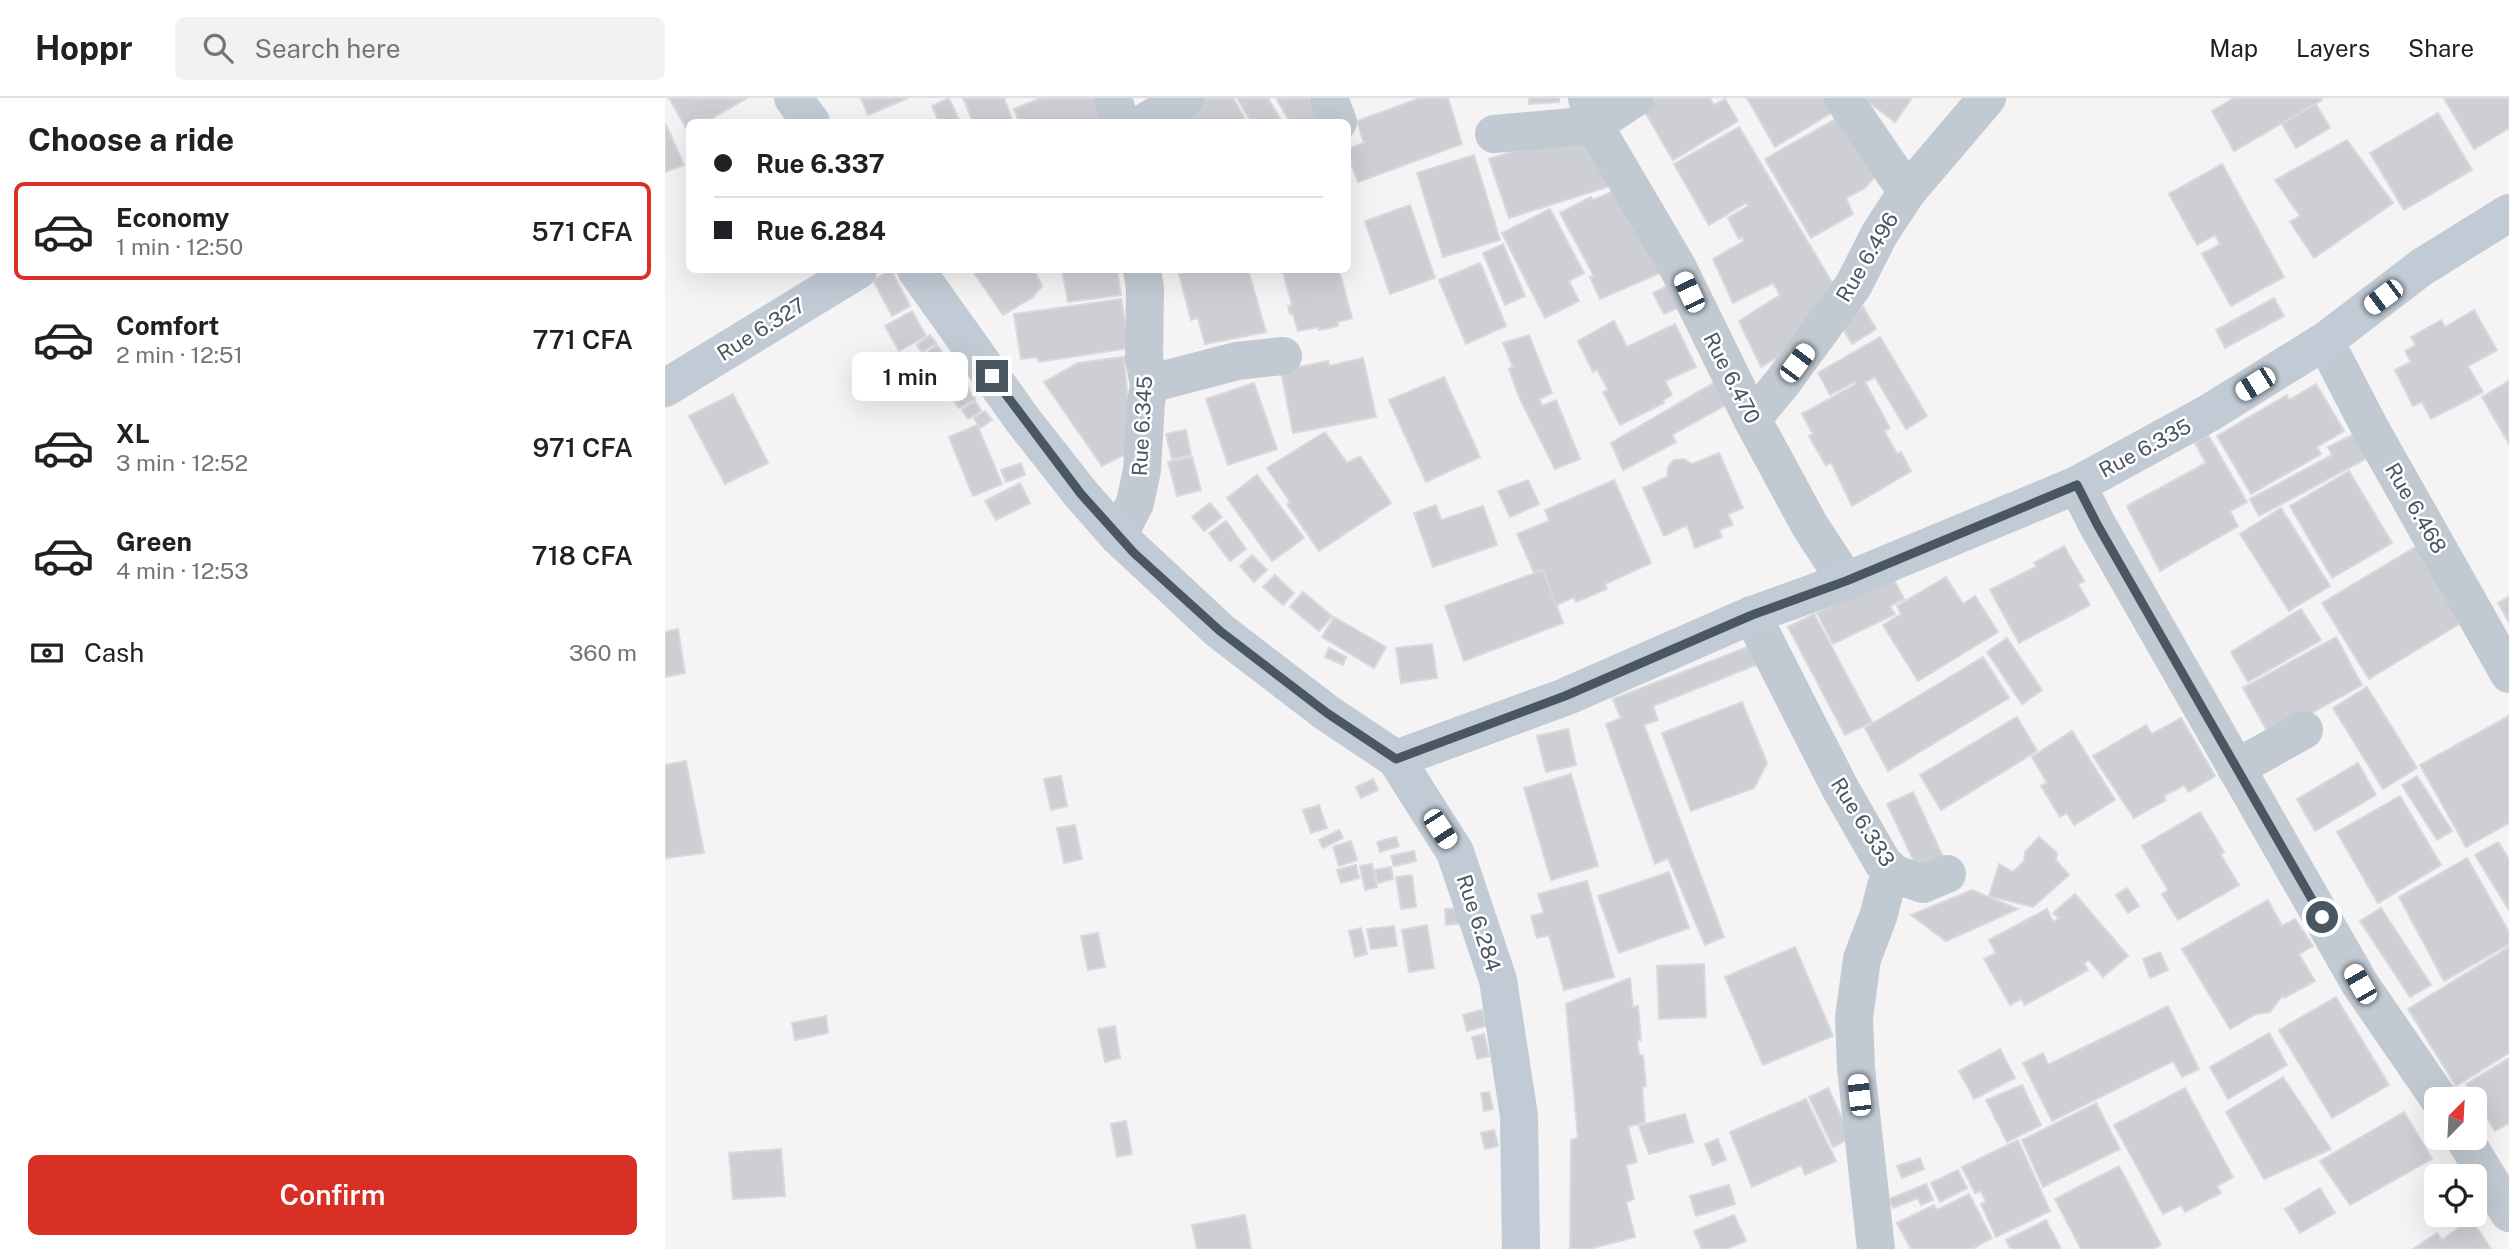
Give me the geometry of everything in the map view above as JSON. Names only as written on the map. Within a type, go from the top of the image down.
[{"type":"street","points":[[793,98],[809,119]]},
{"type":"street","points":[[1113,98],[1119,119]]},
{"type":"street","points":[[1150,119],[1185,98]]},
{"type":"street","points":[[1329,98],[1337,119]]},
{"type":"street","points":[[1494,134],[1635,98]]},
{"type":"street","points":[[1843,98],[1907,192]]},
{"type":"street","name":"Rue 6.496","points":[[1752,419],[1782,383],[1853,286],[1880,233],[1907,192],[1987,98]]},
{"type":"street","name":"Rue 6.470","points":[[1591,111],[1678,268],[1752,419],[1810,526],[1846,581]]},
{"type":"street","name":"Rue 6.335","points":[[1396,759],[1565,696],[1752,615],[1846,581],[2077,485],[2209,413],[2325,341],[2422,267],[2509,214]]},
{"type":"street","name":"Rue 6.327","points":[[665,388],[853,273]]},
{"type":"street","name":"Rue 6.284","points":[[918,273],[1022,419],[1118,536],[1220,631],[1327,713],[1396,759],[1455,852],[1498,980],[1519,1116],[1521,1249]]},
{"type":"street","name":"Rue 6.345","points":[[1118,536],[1139,492],[1149,384],[1144,359],[1145,288],[1142,273]]},
{"type":"street","name":"Rue 6.468","points":[[2325,341],[2370,428],[2509,674]]},
{"type":"street","points":[[1149,384],[1224,364],[1283,356]]},
{"type":"street","points":[[2077,485],[2360,984],[2431,1087]]},
{"type":"street","name":"Rue 6.333","points":[[1752,615],[1840,788],[1883,863],[1895,874],[1886,886],[1862,959],[1854,1018],[1856,1068],[1876,1249]]},
{"type":"street","points":[[2236,768],[2304,730]]},
{"type":"street","points":[[1895,874],[1923,884],[1947,874]]},
{"type":"street","points":[[2471,1150],[2509,1213]]},
{"type":"building","points":[[669,98],[747,98],[711,119],[686,119],[686,128]]},
{"type":"building","points":[[861,98],[908,98],[868,115]]},
{"type":"building","points":[[949,98],[959,119],[938,119],[932,106]]},
{"type":"building","points":[[963,98],[1004,98],[1012,119],[972,119]]},
{"type":"building","points":[[1041,98],[1097,98],[1102,119],[1018,119],[1014,109]]},
{"type":"building","points":[[1198,98],[1233,98],[1245,119],[1183,119]]},
{"type":"building","points":[[1237,98],[1268,98],[1280,119],[1249,119]]},
{"type":"building","points":[[1276,98],[1309,98],[1320,119],[1288,119]]},
{"type":"building","points":[[1420,98],[1448,98],[1462,144],[1358,182],[1351,164],[1351,148],[1364,143],[1357,121]]},
{"type":"building","points":[[1529,98],[1559,98],[1559,102],[1529,104]]},
{"type":"building","points":[[1657,98],[1710,98],[1714,105],[1725,99],[1738,121],[1673,160],[1642,107]]},
{"type":"building","points":[[1747,98],[1824,98],[1833,112],[1775,147]]},
{"type":"building","points":[[1863,98],[1912,98],[1895,122]]},
{"type":"building","points":[[2234,98],[2322,100],[2234,151],[2212,111]]},
{"type":"building","points":[[2444,98],[2509,98],[2509,128],[2474,149]]},
{"type":"building","points":[[2316,104],[2330,128],[2296,148],[2282,124]]},
{"type":"building","points":[[1846,113],[1880,171],[1865,188],[1846,198],[1853,214],[1811,238],[1765,159]]},
{"type":"building","points":[[2438,113],[2472,170],[2404,210],[2370,153]]},
{"type":"building","points":[[665,123],[684,165],[665,172]]},
{"type":"building","points":[[1593,126],[1613,185],[1509,218],[1489,159]]},
{"type":"building","points":[[1739,127],[1839,294],[1799,343],[1761,367],[1739,321],[1780,295],[1773,283],[1733,303],[1713,259],[1744,241],[1742,237],[1739,239],[1728,218],[1748,206],[1746,203],[1709,225],[1674,164]]},
{"type":"building","points":[[2347,140],[2393,203],[2314,258],[2290,222],[2300,216],[2275,180]]},
{"type":"building","points":[[1474,155],[1500,240],[1443,257],[1417,173]]},
{"type":"building","points":[[2222,164],[2284,277],[2231,306],[2202,254],[2220,244],[2215,235],[2197,245],[2169,194]]},
{"type":"building","points":[[1616,190],[1669,269],[1600,299],[1590,277],[1594,276],[1560,213],[1591,197],[1593,200]]},
{"type":"building","points":[[1410,205],[1435,278],[1390,294],[1365,221]]},
{"type":"building","points":[[1550,209],[1584,273],[1569,281],[1579,301],[1545,318],[1502,233]]},
{"type":"building","points":[[1503,244],[1525,296],[1505,305],[1483,253]]},
{"type":"building","points":[[1480,263],[1506,326],[1466,344],[1439,280]]},
{"type":"building","points":[[886,273],[893,273],[910,306],[892,316],[873,280]]},
{"type":"building","points":[[974,273],[1036,273],[1042,286],[1033,297],[1003,315]]},
{"type":"building","points":[[1063,273],[1117,273],[1121,295],[1068,302]]},
{"type":"building","points":[[1249,273],[1266,332],[1205,344],[1198,318],[1191,320],[1179,274]]},
{"type":"building","points":[[1283,273],[1340,273],[1352,318],[1337,322],[1338,326],[1298,331],[1288,306],[1292,305]]},
{"type":"building","points":[[1675,282],[1686,304],[1664,314],[1653,293]]},
{"type":"building","points":[[2274,298],[2284,316],[2225,348],[2216,330]]},
{"type":"building","points":[[1121,299],[1130,348],[1039,362],[1037,357],[1021,359],[1014,314]]},
{"type":"building","points":[[1863,307],[1876,329],[1852,344],[1840,323]]},
{"type":"building","points":[[2474,310],[2497,350],[2468,366],[2483,392],[2431,419],[2422,402],[2413,406],[2395,370],[2411,362],[2405,351],[2416,345],[2411,337],[2441,320],[2445,327]]},
{"type":"building","points":[[912,311],[926,336],[899,351],[885,326]]},
{"type":"building","points":[[1614,321],[1627,347],[1675,324],[1696,367],[1665,381],[1672,395],[1663,400],[1664,403],[1620,425],[1603,392],[1608,390],[1597,369],[1593,372],[1578,341]]},
{"type":"building","points":[[930,335],[936,343],[922,352],[917,345]]},
{"type":"building","points":[[1529,335],[1552,393],[1539,399],[1542,406],[1556,400],[1580,459],[1555,469],[1520,399],[1509,369],[1513,367],[1503,343]]},
{"type":"building","points":[[1880,337],[1927,416],[1906,429],[1875,377],[1865,382],[1890,428],[1884,431],[1897,454],[1901,452],[1911,471],[1852,506],[1831,462],[1826,466],[1809,436],[1813,434],[1802,414],[1856,384],[1854,382],[1830,395],[1818,373]]},
{"type":"building","points":[[937,345],[943,354],[929,362],[925,354]]},
{"type":"building","points":[[1124,357],[1132,451],[1102,466],[1044,382],[1078,363]]},
{"type":"building","points":[[1363,358],[1376,417],[1293,433],[1281,371],[1328,361],[1329,366]]},
{"type":"building","points":[[1444,377],[1480,457],[1426,482],[1389,400]]},
{"type":"building","points":[[1717,381],[1729,403],[1672,435],[1676,442],[1623,470],[1611,443]]},
{"type":"building","points":[[2509,381],[2509,444],[2482,397]]},
{"type":"building","points":[[1254,383],[1277,449],[1228,465],[1206,399]]},
{"type":"building","points":[[2316,384],[2344,431],[2317,447],[2321,454],[2251,494],[2217,436],[2287,395],[2289,400]]},
{"type":"building","points":[[968,388],[975,399],[959,408],[952,398]]},
{"type":"building","points":[[733,394],[768,463],[725,484],[689,416]]},
{"type":"building","points":[[975,401],[981,411],[968,419],[962,410]]},
{"type":"building","points":[[985,411],[992,420],[980,428],[974,418]]},
{"type":"building","points":[[977,425],[1002,484],[973,496],[949,437]]},
{"type":"building","points":[[1186,430],[1191,455],[1172,459],[1166,434]]},
{"type":"building","points":[[1325,432],[1347,463],[1360,456],[1391,503],[1319,551],[1287,504],[1290,502],[1267,468]]},
{"type":"building","points":[[2356,433],[2369,457],[2259,516],[2250,499],[2332,455],[2328,447]]},
{"type":"building","points":[[2208,435],[2247,502],[2230,511],[2238,526],[2160,571],[2127,506],[2206,463],[2195,443]]},
{"type":"building","points":[[1719,453],[1743,508],[1728,514],[1733,525],[1719,530],[1722,537],[1695,548],[1687,525],[1664,536],[1643,488],[1667,477],[1668,467],[1674,460],[1684,459],[1692,464]]},
{"type":"building","points":[[1192,457],[1201,490],[1177,496],[1168,462]]},
{"type":"building","points":[[1021,463],[1025,475],[1006,482],[1001,470]]},
{"type":"building","points":[[2349,471],[2392,543],[2332,578],[2290,506]]},
{"type":"building","points":[[1257,475],[1304,538],[1272,561],[1227,498]]},
{"type":"building","points":[[1528,480],[1539,504],[1510,517],[1498,491]]},
{"type":"building","points":[[1614,480],[1651,563],[1605,584],[1607,589],[1576,602],[1574,597],[1550,608],[1517,534],[1549,521],[1545,510]]},
{"type":"building","points":[[1020,483],[1030,503],[996,520],[985,501]]},
{"type":"building","points":[[1210,503],[1222,517],[1204,531],[1192,517]]},
{"type":"building","points":[[1436,505],[1441,520],[1483,506],[1497,545],[1433,567],[1414,513]]},
{"type":"building","points":[[2281,508],[2330,586],[2289,611],[2240,534]]},
{"type":"building","points":[[1226,521],[1246,549],[1230,561],[1209,533]]},
{"type":"building","points":[[2064,546],[2084,581],[2078,584],[2090,605],[2019,643],[1990,590],[2037,566],[2034,563]]},
{"type":"building","points":[[2417,546],[2464,621],[2369,679],[2322,603]]},
{"type":"building","points":[[1252,555],[1267,570],[1254,582],[1240,566]]},
{"type":"building","points":[[1543,570],[1563,623],[1464,661],[1445,606]]},
{"type":"building","points":[[1275,575],[1294,593],[1283,605],[1263,587]]},
{"type":"building","points":[[1892,576],[1904,599],[1890,606],[1895,614],[1833,644],[1817,613]]},
{"type":"building","points":[[1946,577],[1963,604],[1975,596],[1998,632],[1918,681],[1883,625],[1901,614],[1897,606]]},
{"type":"building","points":[[1303,592],[1332,616],[1319,631],[1290,607]]},
{"type":"building","points":[[2509,597],[2509,622],[2498,603]]},
{"type":"building","points":[[2301,609],[2321,640],[2248,682],[2231,652]]},
{"type":"building","points":[[1814,614],[1872,722],[1845,735],[1788,627]]},
{"type":"building","points":[[1334,617],[1386,647],[1374,668],[1322,637]]},
{"type":"building","points":[[678,629],[685,673],[665,677],[665,632]]},
{"type":"building","points":[[2336,637],[2362,685],[2270,736],[2243,688]]},
{"type":"building","points":[[2007,638],[2042,690],[2022,704],[1987,652]]},
{"type":"building","points":[[1432,644],[1437,678],[1401,683],[1396,648]]},
{"type":"building","points":[[1750,646],[1756,665],[1653,706],[1658,720],[1644,725],[1724,937],[1705,945],[1668,858],[1655,864],[1606,724],[1621,718],[1613,699]]},
{"type":"building","points":[[1329,648],[1346,657],[1343,665],[1325,657]]},
{"type":"building","points":[[1983,657],[2009,698],[1888,771],[1865,728]]},
{"type":"building","points":[[2367,687],[2417,768],[2383,789],[2333,708]]},
{"type":"building","points":[[1742,702],[1767,763],[1754,788],[1691,811],[1662,733]]},
{"type":"building","points":[[2509,716],[2509,823],[2466,847],[2420,765]]},
{"type":"building","points":[[2017,717],[2037,751],[1941,810],[1920,775]]},
{"type":"building","points":[[2181,718],[2215,776],[2189,792],[2184,785],[2164,796],[2166,800],[2134,818],[2093,756],[2146,725],[2152,734]]},
{"type":"building","points":[[1568,729],[1576,765],[1546,772],[1537,736]]},
{"type":"building","points":[[2072,731],[2115,800],[2074,825],[2067,813],[2060,817],[2041,786],[2047,783],[2032,757]]},
{"type":"building","points":[[686,761],[704,853],[665,858],[665,765]]},
{"type":"building","points":[[2358,763],[2376,795],[2315,831],[2297,799]]},
{"type":"building","points":[[1571,774],[1598,866],[1551,880],[1524,788]]},
{"type":"building","points":[[1061,776],[1067,806],[1051,810],[1044,779]]},
{"type":"building","points":[[2417,776],[2452,831],[2437,840],[2402,785]]},
{"type":"building","points":[[1373,779],[1378,790],[1361,798],[1356,787]]},
{"type":"building","points":[[1913,792],[1944,859],[1918,870],[1887,804]]},
{"type":"building","points":[[2400,796],[2441,865],[2378,903],[2337,832]]},
{"type":"building","points":[[1319,805],[1327,828],[1311,833],[1303,810]]},
{"type":"building","points":[[2200,812],[2224,852],[2220,854],[2239,885],[2178,920],[2162,894],[2168,890],[2142,846]]},
{"type":"building","points":[[1075,825],[1082,859],[1064,863],[1057,828]]},
{"type":"building","points":[[1339,830],[1343,838],[1323,848],[1319,840]]},
{"type":"building","points":[[1396,837],[1399,846],[1380,852],[1377,842]]},
{"type":"building","points":[[2039,837],[2057,853],[2056,860],[2069,875],[2033,907],[1989,896],[1999,864],[2013,872],[2024,861],[2025,852]]},
{"type":"building","points":[[1351,841],[1357,860],[1339,866],[1333,847]]},
{"type":"building","points":[[2498,842],[2509,859],[2509,910],[2475,855]]},
{"type":"building","points":[[1414,851],[1416,861],[1394,866],[1391,856]]},
{"type":"building","points":[[2467,858],[2509,932],[2509,944],[2444,981],[2399,897]]},
{"type":"building","points":[[1372,864],[1377,887],[1365,890],[1360,866]]},
{"type":"building","points":[[1356,865],[1359,878],[1341,883],[1337,870]]},
{"type":"building","points":[[1391,867],[1393,879],[1378,883],[1375,870]]},
{"type":"building","points":[[1669,872],[1689,928],[1619,953],[1598,896]]},
{"type":"building","points":[[1412,875],[1416,907],[1401,909],[1396,877]]},
{"type":"building","points":[[1587,881],[1614,977],[1564,990],[1549,935],[1537,938],[1531,916],[1544,913],[1538,894]]},
{"type":"building","points":[[2127,888],[2139,906],[2128,913],[2116,895]]},
{"type":"building","points":[[1972,890],[2018,909],[1946,941],[1911,915]]},
{"type":"building","points":[[2075,894],[2128,956],[2103,977],[2089,960],[2084,963],[2088,970],[2025,1005],[2021,999],[2010,1005],[1984,959],[1996,953],[1989,940],[2047,909],[2053,922],[2059,918],[2053,913]]},
{"type":"building","points":[[2268,900],[2282,926],[2295,919],[2313,946],[2299,954],[2315,981],[2284,998],[2283,995],[2270,1012],[2256,1014],[2230,1029],[2182,949]]},
{"type":"building","points":[[1464,908],[1465,923],[1446,925],[1445,909]]},
{"type":"building","points":[[2381,908],[2431,985],[2410,997],[2360,921]]},
{"type":"building","points":[[1427,925],[1434,968],[1409,972],[1402,930]]},
{"type":"building","points":[[1394,926],[1397,946],[1371,949],[1367,929]]},
{"type":"building","points":[[1361,928],[1367,954],[1355,957],[1349,931]]},
{"type":"building","points":[[1098,933],[1105,967],[1088,970],[1081,936]]},
{"type":"building","points":[[1795,947],[1833,1036],[1763,1065],[1725,977]]},
{"type":"building","points":[[2509,947],[2509,1053],[2456,1086],[2408,1009]]},
{"type":"building","points":[[2160,952],[2168,970],[2150,978],[2143,959]]},
{"type":"building","points":[[1704,964],[1706,1017],[1659,1019],[1657,966]]},
{"type":"building","points":[[1630,978],[1633,1007],[1638,1006],[1641,1040],[1637,1040],[1639,1055],[1643,1055],[1646,1086],[1642,1087],[1645,1122],[1628,1127],[1637,1162],[1626,1165],[1634,1199],[1626,1202],[1635,1237],[1589,1249],[1570,1249],[1571,1140],[1578,1138],[1566,1004]]},
{"type":"building","points":[[2336,997],[2389,1085],[2332,1118],[2279,1030]]},
{"type":"building","points":[[2168,1006],[2199,1069],[2182,1077],[2173,1061],[2052,1121],[2023,1063],[2043,1053],[2048,1065]]},
{"type":"building","points":[[1482,1010],[1486,1026],[1467,1031],[1463,1015]]},
{"type":"building","points":[[826,1016],[828,1033],[795,1040],[792,1023]]},
{"type":"building","points":[[1115,1026],[1120,1058],[1105,1062],[1098,1029]]},
{"type":"building","points":[[2269,1033],[2287,1065],[2228,1099],[2210,1067]]},
{"type":"building","points":[[1484,1034],[1489,1056],[1477,1059],[1472,1037]]},
{"type":"building","points":[[2000,1049],[2015,1078],[1974,1099],[1959,1071]]},
{"type":"building","points":[[2509,1058],[2509,1123],[2495,1131],[2487,1118],[2487,1087],[2468,1087],[2466,1084]]},
{"type":"building","points":[[2283,1077],[2331,1149],[2264,1179],[2226,1112]]},
{"type":"building","points":[[2022,1085],[2041,1125],[2007,1142],[1986,1100]]},
{"type":"building","points":[[1828,1088],[1851,1138],[1833,1147],[1809,1097]]},
{"type":"building","points":[[2185,1088],[2233,1177],[2217,1186],[2221,1193],[2185,1212],[2181,1205],[2163,1214],[2114,1125]]},
{"type":"building","points":[[1489,1092],[1493,1109],[1484,1111],[1481,1093]]},
{"type":"building","points":[[1806,1099],[1836,1161],[1805,1175],[1801,1165],[1752,1187],[1730,1132]]},
{"type":"building","points":[[2096,1103],[2120,1149],[2043,1187],[2022,1140]]},
{"type":"building","points":[[2404,1112],[2424,1150],[2432,1159],[2350,1205],[2320,1161]]},
{"type":"building","points":[[1685,1114],[1693,1142],[1649,1154],[1639,1126]]},
{"type":"building","points":[[1126,1121],[1132,1154],[1117,1157],[1111,1124]]},
{"type":"building","points":[[1494,1130],[1498,1146],[1485,1149],[1481,1133]]},
{"type":"building","points":[[1718,1139],[1726,1160],[1713,1165],[1705,1144]]},
{"type":"building","points":[[2018,1140],[2050,1211],[1996,1237],[1981,1204],[1986,1202],[1981,1191],[1975,1193],[1962,1167]]},
{"type":"building","points":[[781,1149],[785,1196],[733,1199],[729,1153]]},
{"type":"building","points":[[1920,1158],[1924,1169],[1902,1178],[1897,1166]]},
{"type":"building","points":[[2119,1166],[2161,1245],[2153,1249],[2081,1249],[2055,1199]]},
{"type":"building","points":[[1958,1170],[1967,1188],[1940,1202],[1931,1183]]},
{"type":"building","points":[[1926,1184],[1933,1200],[1921,1205],[1918,1198],[1893,1208],[1889,1199]]},
{"type":"building","points":[[1729,1185],[1735,1204],[1696,1216],[1690,1196]]},
{"type":"building","points":[[2320,1188],[2335,1213],[2300,1233],[2285,1209]]},
{"type":"building","points":[[1969,1194],[1992,1238],[1972,1249],[1911,1249],[1897,1223],[1934,1205],[1937,1210]]},
{"type":"building","points":[[1245,1215],[1251,1249],[1197,1249],[1192,1225]]},
{"type":"building","points":[[1734,1215],[1746,1241],[1726,1249],[1702,1249],[1694,1231]]},
{"type":"building","points":[[2046,1220],[2061,1249],[2011,1249],[2006,1240]]},
{"type":"building","points":[[2460,1227],[2476,1227],[2491,1249],[2413,1249],[2437,1233],[2442,1240]]},
{"type":"route","points":[[992,376],[1081,494],[1134,553],[1220,631],[1327,713],[1396,759],[1565,696],[1752,615],[1846,581],[2077,485],[2322,917]]}]
